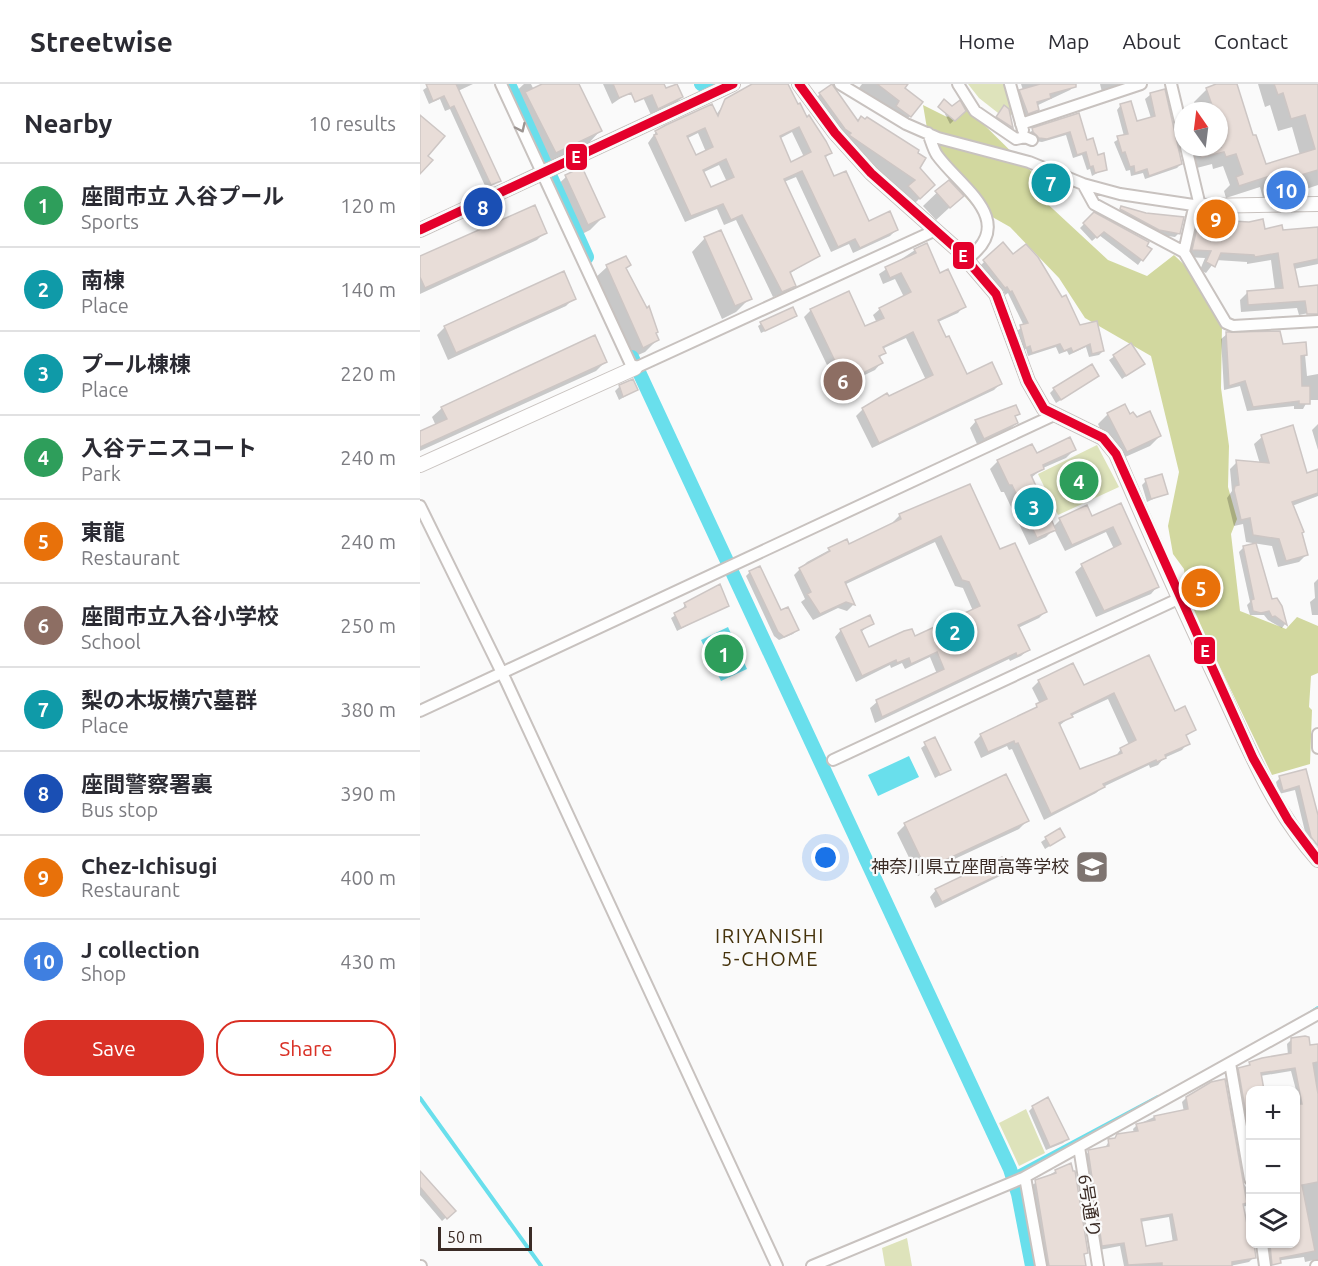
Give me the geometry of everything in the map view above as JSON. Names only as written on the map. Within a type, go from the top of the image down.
[{"type":"street","points":[[501,84],[638,367]]},
{"type":"street","points":[[420,230],[733,84]]},
{"type":"street","points":[[800,84],[835,133],[871,172],[967,259],[1000,300],[1032,391],[1044,410],[1052,416],[1104,438],[1116,454],[1178,599],[1281,814],[1318,860]]},
{"type":"street","points":[[840,84],[857,96],[928,133],[1029,162],[1083,184],[1120,194],[1200,206],[1318,204]]},
{"type":"street","points":[[958,84],[975,111],[1016,139],[1028,138],[1021,124],[1010,84]]},
{"type":"street","points":[[1021,124],[1141,84]]},
{"type":"street","points":[[1171,84],[1175,102]]},
{"type":"street","points":[[928,133],[936,153],[986,212],[988,229],[985,242],[967,259]]},
{"type":"street","points":[[1188,156],[1200,206]]},
{"type":"street","points":[[1083,184],[1094,204],[1184,252],[1226,323],[1233,326],[1318,321]]},
{"type":"street","points":[[1184,252],[1193,212],[1200,206]]},
{"type":"street","points":[[420,465],[936,230]]},
{"type":"street","points":[[420,711],[1052,416]]},
{"type":"street","points":[[420,506],[502,673],[777,1266]]},
{"type":"street","points":[[833,760],[1178,599]]},
{"type":"street","points":[[1318,734],[1318,748]]},
{"type":"street","points":[[812,1266],[1010,1184],[1318,1014]]},
{"type":"street","points":[[1230,1063],[1246,1151]]},
{"type":"street","name":"6号通り","points":[[1079,1147],[1098,1266]]},
{"type":"street","points":[[1024,1177],[1041,1266]]},
{"type":"street","points":[[1263,1248],[1265,1266]]},
{"type":"green space","points":[[968,84],[1005,84],[1013,113],[1007,120],[979,98]]},
{"type":"green space","points":[[962,103],[1047,187],[1040,197],[1108,260],[1147,276],[1174,255],[1203,283],[1222,325],[1221,388],[1229,446],[1228,487],[1237,519],[1231,534],[1240,611],[1286,629],[1297,617],[1318,626],[1318,673],[1311,676],[1309,707],[1312,710],[1310,764],[1272,775],[1187,599],[1184,569],[1173,554],[1168,526],[1179,472],[1151,356],[1085,318],[1059,278],[1010,227],[973,206],[932,158],[923,105],[947,117]]},
{"type":"green space","points":[[1097,445],[1119,487],[1058,515],[1038,474]]},
{"type":"green space","points":[[1026,1109],[1045,1153],[1019,1166],[999,1123]]},
{"type":"green space","points":[[907,1238],[912,1266],[885,1266],[882,1248]]},
{"type":"water","points":[[728,627],[747,669],[721,681],[701,640]]},
{"type":"water","points":[[909,756],[919,777],[878,796],[868,775]]},
{"type":"building","points":[[426,84],[456,84],[501,181],[491,185],[454,106],[450,108],[444,96],[433,101]]},
{"type":"building","points":[[542,84],[579,84],[602,131],[556,153],[525,92]]},
{"type":"building","points":[[613,84],[664,84],[666,88],[677,84],[683,97],[658,109],[652,95],[635,102],[631,93],[619,98]]},
{"type":"building","points":[[752,84],[788,84],[798,104],[800,103],[807,117],[809,115],[832,153],[825,156],[834,176],[846,171],[869,221],[890,211],[898,230],[860,248],[855,239],[838,247],[802,171],[784,179],[820,256],[790,272],[796,286],[782,292],[742,215],[731,220],[723,204],[691,216],[654,135],[657,134],[655,131],[666,125],[712,104],[718,116],[725,99]],"holes":[[[799,127],[811,152],[791,162],[780,136]],[[705,128],[713,147],[696,155],[687,136]],[[726,159],[734,177],[711,187],[703,170]]]},
{"type":"building","points":[[832,84],[858,121],[861,116],[865,119],[867,117],[919,150],[918,153],[926,158],[920,168],[935,185],[920,199],[908,186],[915,180],[849,135],[851,133],[845,129],[819,93]]},
{"type":"building","points":[[877,84],[908,84],[905,88],[923,102],[911,117],[896,106],[899,101]]},
{"type":"building","points":[[1040,84],[1076,84],[1076,87],[1050,94],[1051,98],[1037,102],[1039,110],[1028,114],[1019,90]]},
{"type":"building","points":[[1216,84],[1237,84],[1253,135],[1256,135],[1266,164],[1315,149],[1305,115],[1291,119],[1283,93],[1278,95],[1274,84],[1318,84],[1318,170],[1294,177],[1295,181],[1276,186],[1273,175],[1239,186],[1236,177],[1243,174],[1236,154],[1226,157],[1226,156],[1228,156],[1228,102],[1211,102],[1206,88]]},
{"type":"building","points":[[1165,89],[1174,129],[1174,156],[1180,156],[1182,164],[1149,176],[1147,169],[1135,173],[1134,166],[1130,167],[1125,152],[1122,153],[1117,136],[1128,134],[1120,104],[1131,101],[1137,121],[1155,116],[1150,93]]},
{"type":"building","points":[[944,99],[952,106],[960,100],[966,111],[955,121],[938,107]]},
{"type":"building","points":[[1004,105],[1009,109],[1013,128],[996,117]]},
{"type":"building","points":[[1079,113],[1087,140],[1093,138],[1098,155],[1104,153],[1107,170],[1095,173],[1093,166],[1090,167],[1086,152],[1077,155],[1070,132],[1047,139],[1039,138],[1033,132],[1032,128]]},
{"type":"building","points":[[420,115],[445,136],[428,156],[433,160],[420,174]]},
{"type":"building","points":[[582,167],[605,217],[588,225],[565,175]]},
{"type":"building","points":[[949,180],[964,196],[950,208],[935,191]]},
{"type":"building","points":[[535,205],[547,233],[425,288],[420,277],[420,256]]},
{"type":"building","points":[[1121,206],[1146,213],[1184,217],[1180,234],[1159,230],[1120,209]]},
{"type":"building","points":[[1094,212],[1149,242],[1147,246],[1152,249],[1143,261],[1104,232],[1097,238],[1083,223]]},
{"type":"building","points":[[1199,219],[1249,222],[1263,219],[1265,229],[1282,225],[1283,230],[1318,227],[1318,259],[1294,264],[1299,287],[1318,285],[1318,314],[1307,314],[1305,301],[1248,305],[1247,291],[1283,288],[1278,253],[1255,257],[1254,255],[1221,253],[1215,267],[1206,262],[1211,251],[1192,250]]},
{"type":"building","points":[[721,230],[752,299],[735,306],[704,237]]},
{"type":"building","points":[[1003,242],[1013,254],[1026,244],[1038,257],[1062,297],[1066,295],[1080,325],[1097,321],[1104,351],[1092,354],[1090,344],[1073,352],[1071,348],[1064,351],[1060,344],[1032,353],[1030,346],[1026,348],[1020,325],[1028,323],[1012,291],[1005,288],[983,260]]},
{"type":"building","points":[[927,243],[940,273],[948,269],[966,307],[938,320],[946,337],[949,336],[967,374],[992,362],[1002,384],[879,443],[862,408],[887,393],[889,396],[933,375],[913,332],[883,347],[886,353],[879,356],[883,363],[845,382],[810,309],[849,291],[865,326],[884,318],[879,308],[911,292],[901,273],[890,278],[885,267],[916,253],[914,249]]},
{"type":"building","points":[[626,256],[631,265],[626,268],[647,308],[649,306],[658,332],[656,333],[659,340],[643,348],[606,265]]},
{"type":"building","points":[[564,271],[576,299],[456,353],[444,326]]},
{"type":"building","points":[[793,307],[797,316],[765,331],[760,322]]},
{"type":"building","points":[[1280,331],[1283,344],[1306,342],[1307,355],[1301,356],[1302,386],[1310,386],[1310,404],[1299,404],[1299,401],[1253,407],[1245,381],[1229,386],[1226,332]]},
{"type":"building","points":[[595,335],[607,362],[420,447],[420,431],[447,419],[441,407]]},
{"type":"building","points":[[1131,343],[1145,364],[1126,376],[1113,355]]},
{"type":"building","points":[[1092,364],[1099,376],[1061,400],[1053,388]]},
{"type":"building","points":[[633,379],[638,390],[623,397],[619,385]]},
{"type":"building","points":[[1125,404],[1130,414],[1133,412],[1137,417],[1150,411],[1161,436],[1127,452],[1107,413]]},
{"type":"building","points":[[1016,405],[1020,414],[1015,416],[1018,423],[984,439],[975,420]]},
{"type":"building","points":[[1293,425],[1307,473],[1318,469],[1318,493],[1292,502],[1304,532],[1302,533],[1308,555],[1286,561],[1279,539],[1253,535],[1250,518],[1241,520],[1234,490],[1235,486],[1239,485],[1236,460],[1269,463],[1261,435]]},
{"type":"building","points":[[1070,437],[1076,450],[1043,465],[1044,469],[1031,475],[1056,530],[1037,538],[1012,485],[1009,485],[997,460],[1032,444],[1037,453]]},
{"type":"building","points":[[1162,474],[1168,494],[1151,499],[1145,479]]},
{"type":"building","points":[[970,484],[1000,549],[1015,543],[1047,612],[1018,625],[1030,650],[1017,656],[1016,653],[882,717],[876,700],[944,669],[937,652],[911,664],[909,658],[897,663],[896,660],[862,676],[840,629],[870,615],[874,624],[861,630],[869,647],[912,629],[915,636],[980,606],[969,582],[962,580],[941,536],[845,582],[855,605],[846,602],[820,614],[807,594],[811,592],[799,568],[830,551],[828,548],[847,539],[849,544],[901,519],[899,514]]},
{"type":"building","points":[[1121,503],[1159,587],[1104,611],[1081,564],[1121,544],[1113,527],[1072,545],[1059,518],[1087,505],[1092,516]]},
{"type":"building","points":[[1256,543],[1272,599],[1277,598],[1282,606],[1287,625],[1275,616],[1272,617],[1269,611],[1261,613],[1253,611],[1251,600],[1254,599],[1243,546]]},
{"type":"building","points":[[760,566],[781,610],[788,607],[799,630],[784,637],[778,632],[749,571]]},
{"type":"building","points":[[720,584],[729,606],[681,628],[674,613],[686,607],[684,603]]},
{"type":"building","points":[[1149,655],[1175,711],[1185,706],[1196,730],[1186,735],[1190,744],[1165,755],[1166,758],[1157,762],[1156,760],[1103,784],[1105,787],[1051,814],[1018,743],[1015,744],[1014,741],[988,752],[980,734],[1037,707],[1036,704],[1047,699],[1038,680],[1073,663],[1084,685]],"holes":[[[1114,693],[1136,740],[1120,748],[1122,753],[1080,769],[1059,723],[1073,717],[1071,714]]]},
{"type":"building","points":[[935,737],[951,770],[940,775],[924,742]]},
{"type":"building","points":[[1306,769],[1318,815],[1318,846],[1311,837],[1299,786],[1283,791],[1279,776]]},
{"type":"building","points":[[1006,774],[1029,821],[926,869],[904,823]]},
{"type":"building","points":[[1060,828],[1065,837],[1050,846],[1045,837]]},
{"type":"building","points":[[1002,857],[1009,870],[942,902],[935,889]]},
{"type":"building","points":[[1305,1036],[1309,1037],[1310,1045],[1318,1044],[1318,1062],[1313,1063],[1318,1094],[1318,1182],[1302,1185],[1315,1251],[1280,1258],[1281,1263],[1272,1265],[1270,1248],[1300,1248],[1300,1104],[1302,1104],[1300,1086],[1295,1068],[1261,1073],[1263,1086],[1246,1086],[1246,1114],[1238,1068],[1250,1065],[1249,1062],[1262,1058],[1291,1053],[1291,1038]]},
{"type":"building","points":[[1225,1079],[1246,1197],[1246,1203],[1243,1204],[1246,1219],[1246,1248],[1255,1248],[1256,1258],[1232,1262],[1232,1266],[1162,1266],[1162,1263],[1128,1265],[1124,1243],[1102,1246],[1088,1150],[1109,1146],[1108,1139],[1115,1138],[1117,1134],[1138,1131],[1136,1124],[1155,1120],[1154,1116],[1188,1109],[1186,1097],[1211,1082]],"holes":[[[1172,1214],[1177,1240],[1146,1246],[1141,1219]]]},
{"type":"building","points":[[1048,1097],[1069,1139],[1050,1147],[1032,1106]]},
{"type":"building","points":[[1071,1163],[1075,1171],[1088,1253],[1084,1254],[1086,1266],[1049,1266],[1035,1180],[1056,1173],[1055,1170]]},
{"type":"building","points":[[420,1171],[456,1211],[447,1219],[420,1187]]},
{"type":"waterway","points":[[509,84],[587,257]]},
{"type":"waterway","points":[[701,84],[708,88]]},
{"type":"waterway","points":[[632,357],[1010,1169],[1018,1194],[1032,1266]]},
{"type":"waterway","points":[[1309,1014],[1318,1008]]},
{"type":"waterway","points":[[1012,1175],[1158,1097]]},
{"type":"waterway","points":[[420,1098],[541,1266]]},
{"type":"transit line","name":"E","points":[[420,230],[733,84]]},
{"type":"transit line","name":"E","points":[[799,84],[835,133],[871,173],[960,252],[996,294],[1028,381],[1044,409],[1103,438],[1116,454],[1253,758],[1288,820],[1318,860]]},
{"type":"place","name":"梨の木坂横穴墓群","points":[[1051,183]]},
{"type":"place","name":"J collection","points":[[1286,190]]},
{"type":"place","name":"座間警察署裏","points":[[483,207]]},
{"type":"place","name":"Chez-Ichisugi","points":[[1216,219]]},
{"type":"place","name":"座間市立入谷小学校","points":[[843,381]]},
{"type":"place","name":"入谷テニスコート","points":[[1079,481]]},
{"type":"place","name":"プール棟棟","points":[[1034,507]]},
{"type":"place","name":"東龍","points":[[1201,588]]},
{"type":"place","name":"南棟","points":[[955,632]]},
{"type":"place","name":"座間市立 入谷プール","points":[[724,654]]},
{"type":"place","name":"神奈川県立座間高等学校","points":[[1092,867]]},
{"type":"district","name":"IRIYANISHI 5-CHOME","points":[[770,948]]}]
